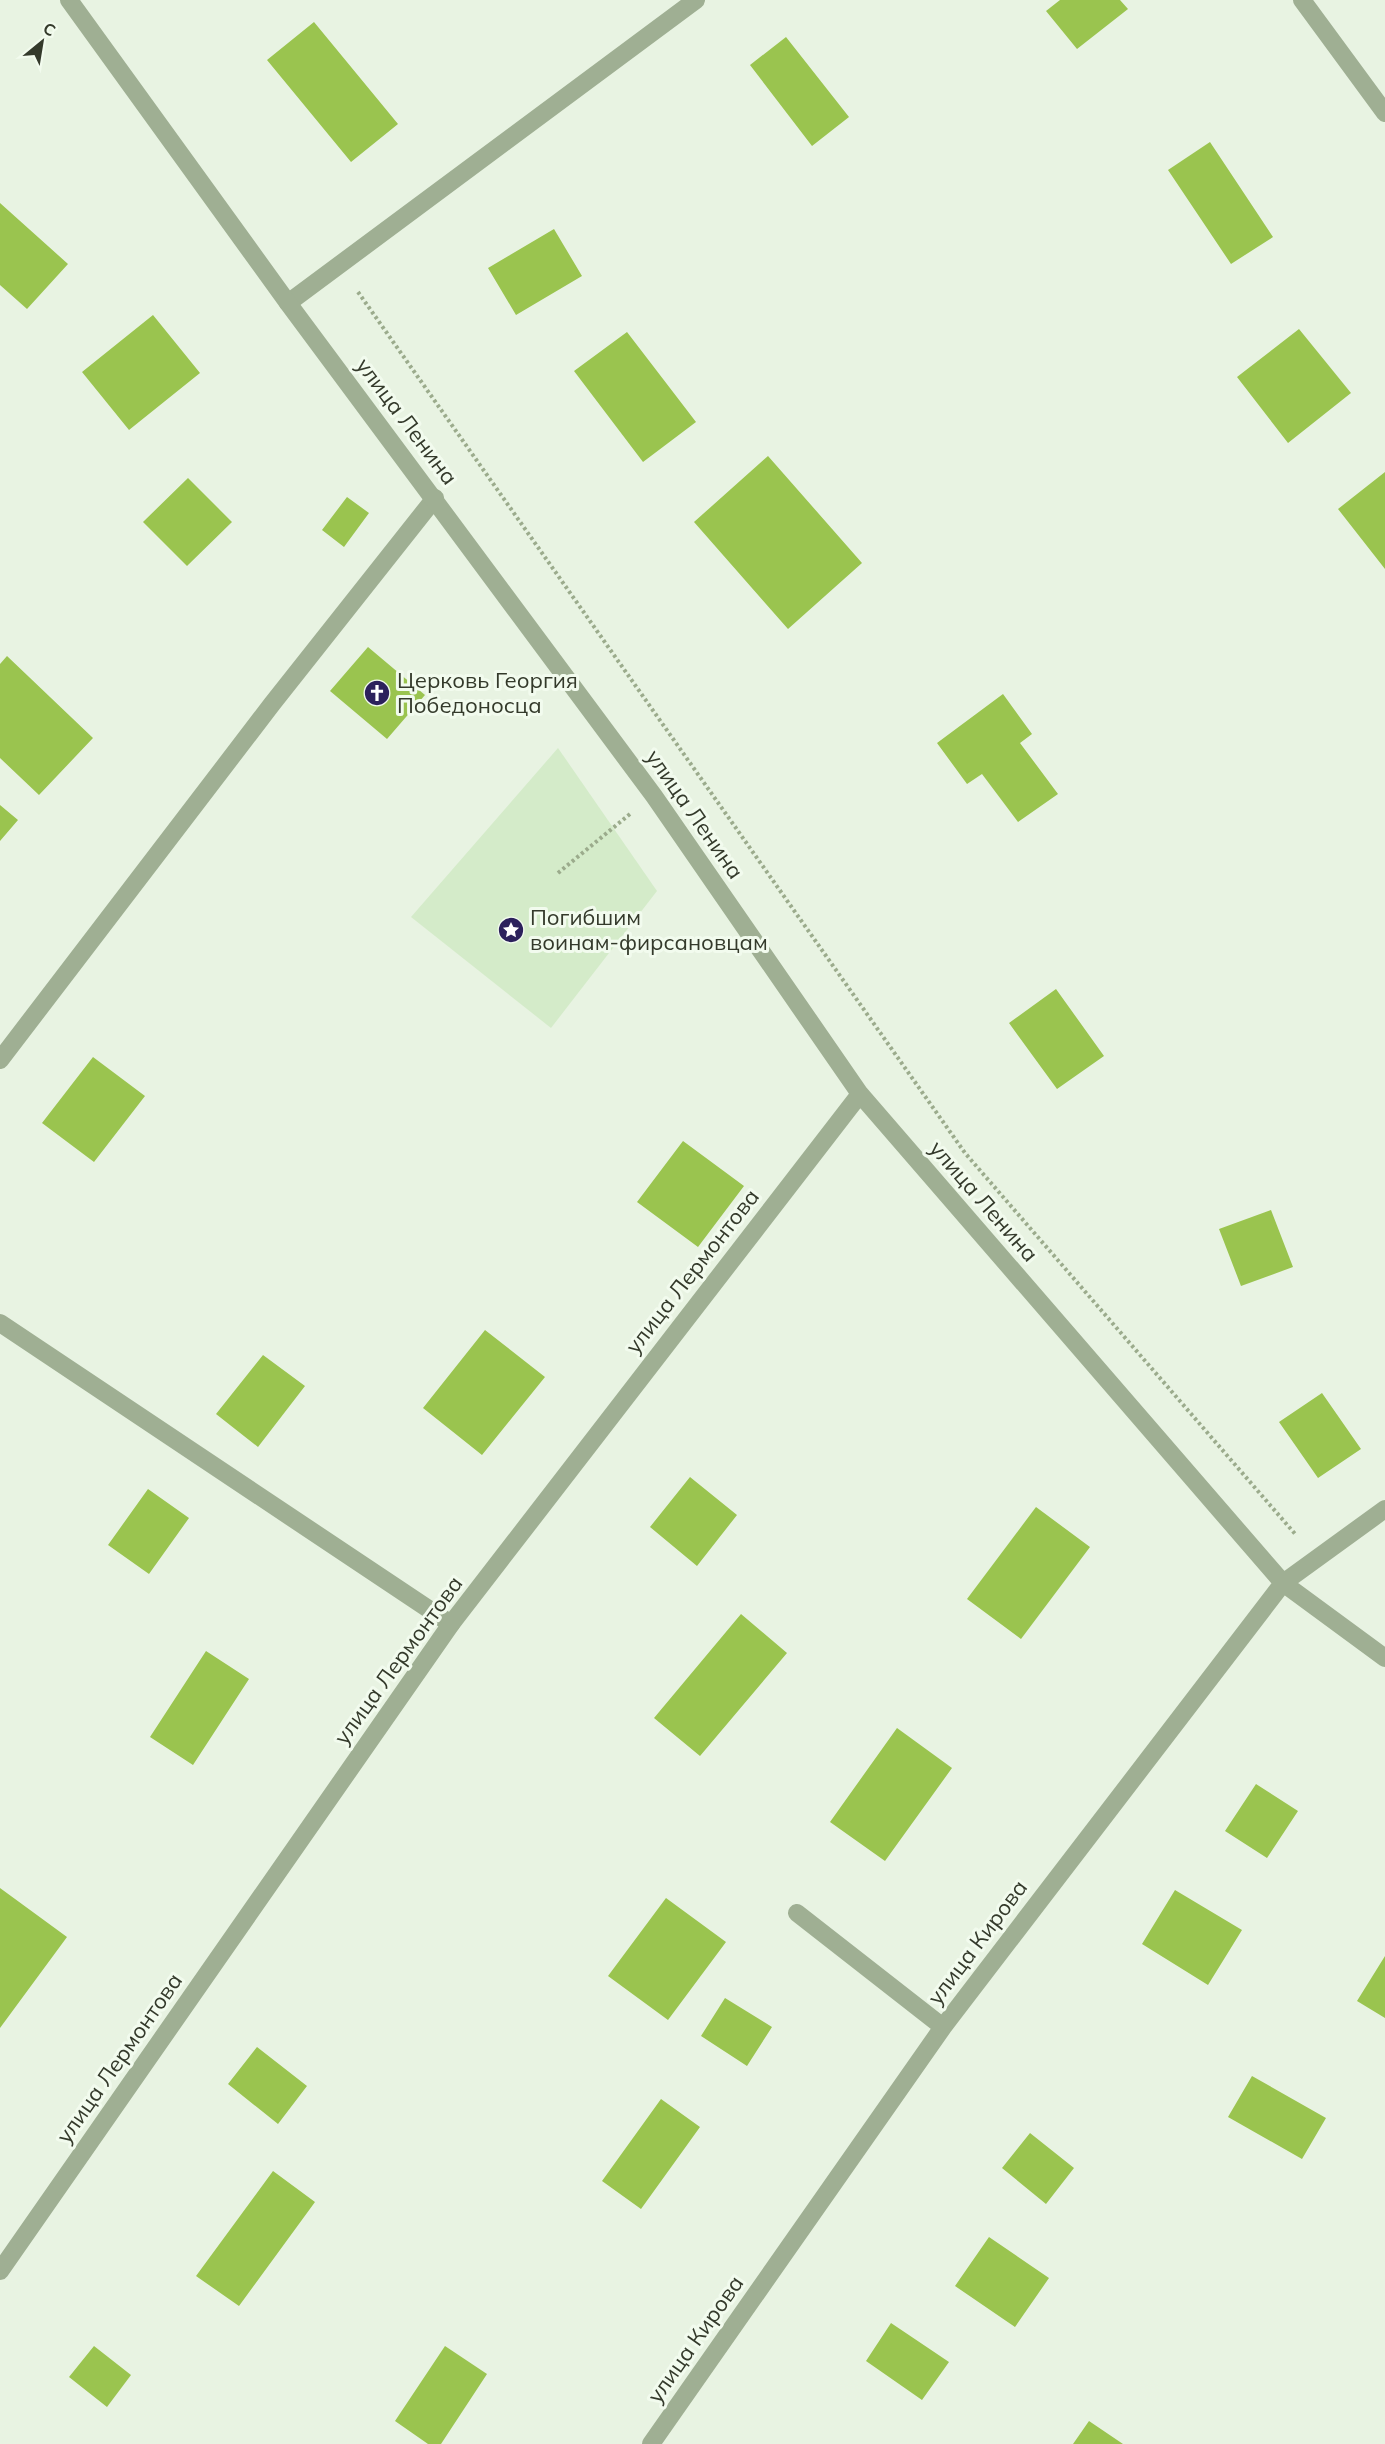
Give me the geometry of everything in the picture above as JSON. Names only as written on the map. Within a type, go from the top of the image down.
[{"type":"street","name":"улица Ленина","points":[[69,0],[288,303],[654,796],[860,1094],[1282,1583],[1385,1658]]},
{"type":"street","points":[[288,303],[696,0]]},
{"type":"street","points":[[1302,0],[1385,113]]},
{"type":"street","points":[[0,1060],[272,704],[435,498]]},
{"type":"street","name":"улица Лермонтова","points":[[0,2271],[451,1624],[860,1094]]},
{"type":"street","points":[[0,1323],[451,1624]]},
{"type":"street","name":"улица Кирова","points":[[651,2444],[943,2027],[1282,1583],[1385,1509]]},
{"type":"street","points":[[797,1913],[943,2027]]},
{"type":"path","points":[[339,265],[966,1153],[1316,1559]]},
{"type":"path","points":[[558,873],[654,796]]},
{"type":"shaded area","points":[[558,748],[657,891],[551,1028],[411,917]]},
{"type":"building","points":[[1060,0],[1120,0],[1128,9],[1077,49],[1046,11]]},
{"type":"building","points":[[314,22],[398,124],[351,162],[267,60]]},
{"type":"building","points":[[786,37],[849,117],[812,146],[750,65]]},
{"type":"building","points":[[1210,142],[1273,237],[1231,264],[1168,170]]},
{"type":"building","points":[[0,203],[68,264],[27,309],[0,285]]},
{"type":"building","points":[[554,229],[582,276],[516,315],[488,268]]},
{"type":"building","points":[[153,315],[200,373],[129,430],[82,372]]},
{"type":"building","points":[[1299,329],[1351,393],[1288,443],[1237,377]]},
{"type":"building","points":[[627,332],[696,422],[643,462],[574,371]]},
{"type":"building","points":[[768,456],[862,563],[788,629],[694,522]]},
{"type":"building","points":[[1385,472],[1385,569],[1338,509]]},
{"type":"building","points":[[188,478],[232,522],[187,566],[143,522]]},
{"type":"building","points":[[347,497],[369,513],[344,547],[322,530]]},
{"type":"building","name":"Церковь Георгия Победоносца","points":[[368,647],[425,695],[387,739],[330,691]]},
{"type":"building","points":[[7,656],[93,738],[39,795],[0,758],[0,664]]},
{"type":"building","points":[[1003,694],[1032,734],[1020,743],[1058,794],[1018,822],[982,774],[967,784],[937,743]]},
{"type":"building","points":[[0,805],[18,820],[0,841]]},
{"type":"building","points":[[1056,989],[1104,1056],[1057,1089],[1009,1023]]},
{"type":"building","points":[[93,1057],[145,1096],[94,1162],[42,1123]]},
{"type":"building","points":[[683,1141],[744,1186],[698,1247],[637,1202]]},
{"type":"building","points":[[1271,1210],[1293,1267],[1241,1286],[1219,1229]]},
{"type":"building","points":[[485,1330],[545,1377],[482,1455],[423,1408]]},
{"type":"building","points":[[263,1355],[305,1386],[258,1447],[216,1414]]},
{"type":"building","points":[[1322,1393],[1361,1449],[1318,1478],[1279,1422]]},
{"type":"building","points":[[690,1477],[737,1515],[697,1566],[650,1527]]},
{"type":"building","points":[[148,1489],[189,1518],[149,1574],[108,1545]]},
{"type":"building","points":[[1036,1507],[1090,1547],[1021,1639],[967,1599]]},
{"type":"building","points":[[741,1614],[787,1653],[700,1756],[654,1718]]},
{"type":"building","points":[[206,1651],[249,1679],[193,1765],[150,1737]]},
{"type":"building","points":[[897,1728],[952,1768],[885,1861],[830,1822]]},
{"type":"building","points":[[1256,1784],[1298,1811],[1267,1858],[1225,1831]]},
{"type":"building","points":[[0,1888],[67,1937],[0,2028]]},
{"type":"building","points":[[1175,1890],[1242,1930],[1208,1985],[1142,1944]]},
{"type":"building","points":[[666,1898],[726,1942],[668,2020],[608,1976]]},
{"type":"building","points":[[1385,1956],[1385,2018],[1357,2001]]},
{"type":"building","points":[[725,1998],[772,2027],[747,2066],[701,2036]]},
{"type":"building","points":[[257,2047],[307,2086],[278,2124],[228,2084]]},
{"type":"building","points":[[1252,2076],[1326,2118],[1302,2159],[1228,2117]]},
{"type":"building","points":[[661,2099],[700,2127],[641,2209],[602,2181]]},
{"type":"building","points":[[1030,2133],[1074,2168],[1046,2204],[1002,2168]]},
{"type":"building","points":[[273,2171],[315,2202],[239,2306],[196,2276]]},
{"type":"building","points":[[989,2237],[1049,2278],[1015,2327],[955,2286]]},
{"type":"building","points":[[891,2323],[949,2362],[922,2400],[866,2361]]},
{"type":"building","points":[[94,2346],[131,2375],[107,2407],[69,2377]]},
{"type":"building","points":[[445,2346],[487,2374],[441,2444],[428,2444],[395,2421]]},
{"type":"building","points":[[1089,2421],[1123,2444],[1073,2444]]},
{"type":"place","name":"Церковь Георгия Победоносца","points":[[377,693]]},
{"type":"place","name":"Погибшим воинам-фирсановцам","points":[[511,930]]}]
